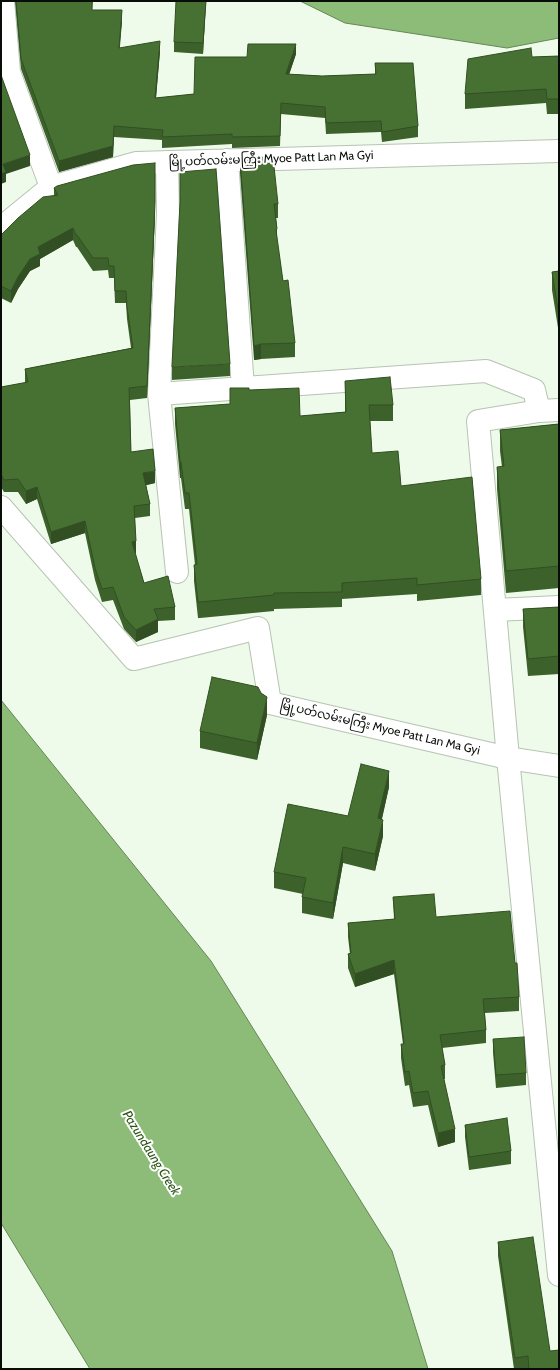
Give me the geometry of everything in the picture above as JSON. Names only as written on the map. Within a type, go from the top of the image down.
[{"type":"street","points":[[3,1],[9,72],[51,187]]},
{"type":"street","name":"မြို့ပတ်လမ်းမကြီး Myoe Patt Lan Ma Gyi","points":[[1,228],[51,187],[136,163],[559,151]]},
{"type":"street","points":[[226,160],[243,388]]},
{"type":"street","points":[[167,162],[168,214],[159,394],[177,572]]},
{"type":"street","points":[[159,394],[486,371],[534,390],[549,410],[478,421],[508,758],[559,1275]]},
{"type":"street","name":"မြို့ပတ်လမ်းမကြီး Myoe Patt Lan Ma Gyi","points":[[1,507],[134,659],[258,628],[270,703],[508,758],[559,766]]},
{"type":"street","points":[[495,610],[559,607]]},
{"type":"water","points":[[300,1],[559,1],[559,38],[507,48],[345,23]]},
{"type":"water","name":"Pazundaung Creek","points":[[1,700],[211,961],[392,1251],[428,1369],[90,1369],[1,1223]]},
{"type":"building","points":[[16,1],[92,1],[92,10],[122,10],[119,48],[160,41],[155,98],[194,94],[195,57],[247,57],[248,44],[296,44],[286,74],[322,76],[376,74],[375,63],[413,63],[418,126],[382,132],[381,121],[326,123],[325,107],[281,103],[280,136],[232,137],[232,134],[162,137],[163,130],[114,126],[113,146],[59,161],[21,59]]},
{"type":"building","points":[[176,1],[206,1],[203,43],[174,42]]},
{"type":"building","points":[[531,48],[532,57],[559,56],[559,99],[547,99],[546,89],[465,94],[468,59]]},
{"type":"building","points":[[1,75],[30,155],[3,164],[6,172],[1,174]]},
{"type":"building","points":[[273,157],[278,204],[274,204],[276,230],[283,281],[288,280],[295,343],[261,344],[254,346],[240,158]]},
{"type":"building","points":[[155,163],[155,202],[147,386],[129,388],[131,452],[153,449],[155,471],[143,473],[150,504],[134,506],[136,541],[132,542],[144,583],[168,576],[175,607],[154,609],[158,619],[136,630],[124,617],[113,587],[102,589],[95,568],[85,521],[51,532],[37,487],[26,491],[18,479],[4,480],[1,474],[1,387],[28,382],[25,369],[133,348],[126,291],[115,291],[114,266],[109,266],[108,258],[93,258],[76,235],[73,228],[38,247],[40,254],[30,259],[11,291],[1,286],[1,235],[18,218],[43,197],[58,195],[54,188],[57,186],[133,165]]},
{"type":"building","points":[[216,169],[230,364],[172,367],[180,202],[180,172]]},
{"type":"building","points":[[559,271],[559,316],[552,272]]},
{"type":"building","points":[[390,377],[393,405],[369,405],[372,453],[398,451],[401,486],[472,477],[481,579],[417,585],[417,578],[342,583],[342,592],[274,593],[274,595],[198,602],[194,565],[197,564],[189,493],[185,493],[180,462],[175,408],[230,404],[230,388],[249,388],[249,390],[299,388],[300,416],[346,412],[345,381]]},
{"type":"building","points":[[559,424],[559,566],[506,571],[497,467],[504,466],[500,430]]},
{"type":"building","points":[[559,607],[559,656],[528,659],[523,609]]},
{"type":"building","points":[[212,677],[258,687],[261,693],[267,697],[257,743],[200,731]]},
{"type":"building","points":[[361,764],[389,771],[378,818],[383,820],[375,854],[343,847],[333,903],[302,897],[306,878],[274,872],[288,804],[348,816]]},
{"type":"building","points":[[434,894],[436,917],[510,911],[515,963],[517,963],[519,997],[483,999],[486,1030],[440,1035],[445,1065],[441,1066],[455,1129],[438,1133],[428,1091],[413,1093],[409,1071],[405,1072],[401,1044],[404,1044],[394,960],[355,974],[348,954],[351,953],[348,923],[395,919],[393,897]]},
{"type":"building","points":[[524,1037],[526,1073],[496,1075],[493,1039]]},
{"type":"building","points":[[507,1118],[511,1151],[469,1157],[465,1125]]},
{"type":"building","points":[[533,1237],[550,1351],[559,1350],[559,1369],[529,1369],[528,1356],[515,1358],[498,1242]]}]
